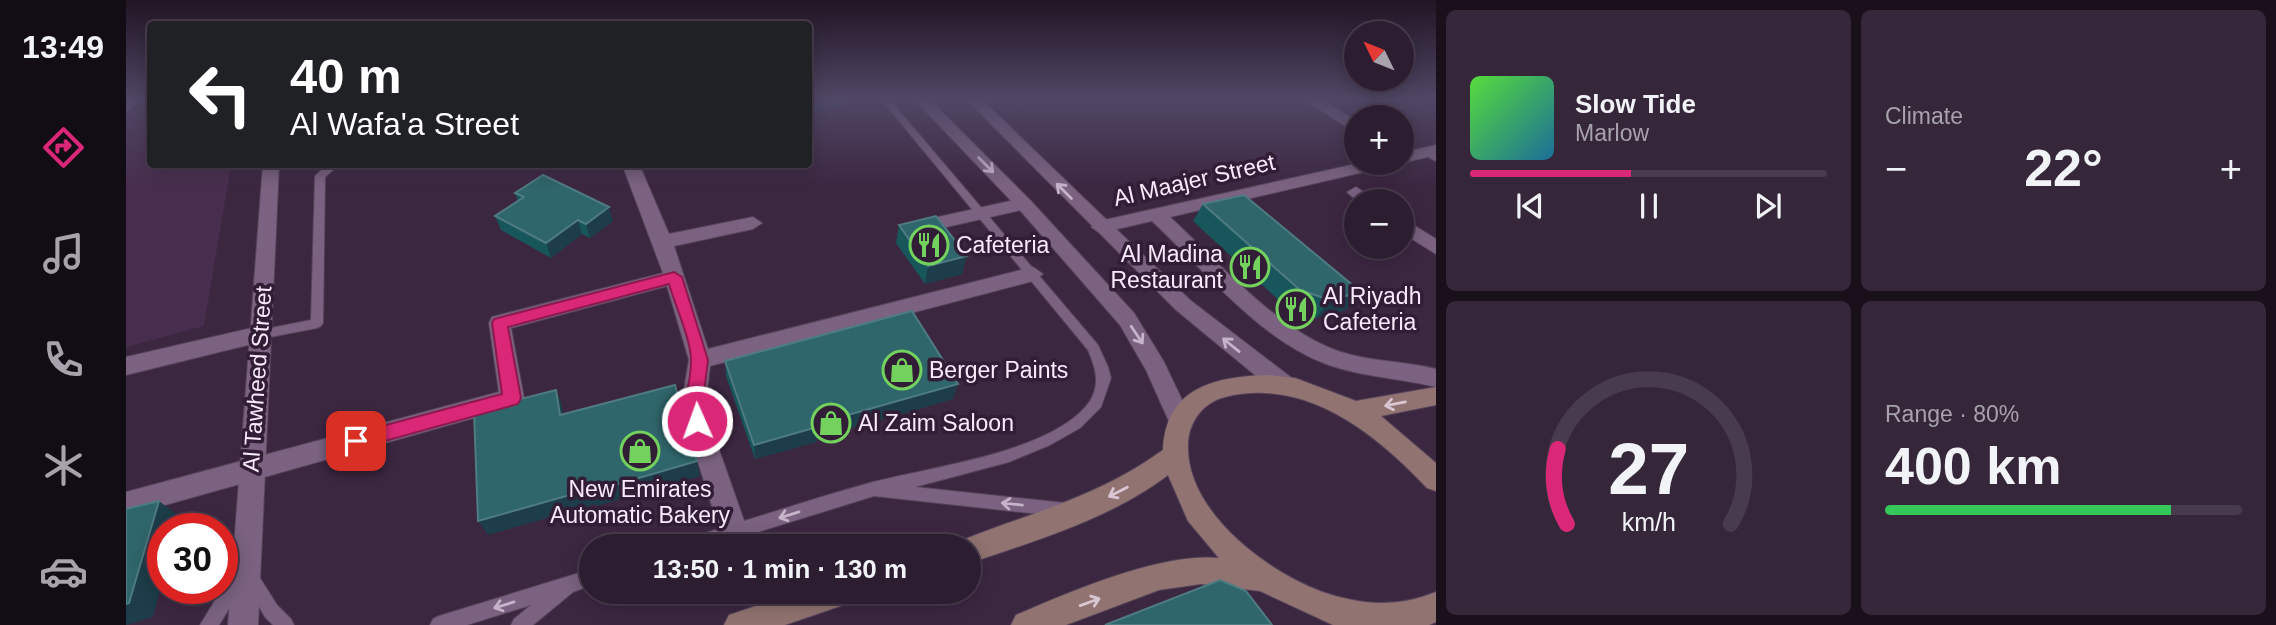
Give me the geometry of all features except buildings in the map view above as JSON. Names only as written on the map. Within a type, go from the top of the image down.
[{"type":"main road","points":[[1436,480],[1413,455],[1354,411],[1320,396],[1285,386],[1250,384],[1219,388],[1195,401],[1180,421],[1175,454],[1182,484],[1199,516],[1227,548],[1264,577],[1337,617],[1401,619],[1436,607]]},
{"type":"main road","points":[[1354,411],[1436,396]]},
{"type":"main road","points":[[981,546],[1080,511],[1147,477],[1175,454]]},
{"type":"main road","points":[[1026,625],[1159,576],[1201,570],[1264,577]]},
{"type":"main road","points":[[739,625],[805,604]]},
{"type":"street","points":[[950,128],[1024,204],[1126,319],[1156,368],[1180,421]]},
{"type":"street","points":[[1002,128],[1100,227],[1207,325],[1285,386]]},
{"type":"street","points":[[1414,156],[1433,154]]},
{"type":"street","name":"Al Tawheed Street","points":[[243,625],[243,581],[271,168]]},
{"type":"street","points":[[632,168],[663,242],[700,360],[694,401],[697,421],[734,532]]},
{"type":"street","name":"Al Maajer Street","points":[[1100,227],[1344,171]]},
{"type":"street","points":[[929,225],[1024,204]]},
{"type":"street","points":[[1156,214],[1282,329],[1305,346],[1348,363],[1402,369],[1436,378]]},
{"type":"street","points":[[663,242],[753,223]]},
{"type":"street","points":[[1414,232],[1436,248]]},
{"type":"street","points":[[700,360],[1033,274]]},
{"type":"street","points":[[126,504],[512,398],[500,323],[674,277]]},
{"type":"street","points":[[126,366],[260,334]]},
{"type":"street","name":"Al Tawheed Street","points":[[234,625],[243,581]]},
{"type":"lane","points":[[728,534],[874,489],[1018,453],[1067,432],[1096,406],[1105,377],[1093,348],[910,128]]},
{"type":"lane","points":[[260,334],[317,323],[320,176],[330,168]]},
{"type":"lane","points":[[874,489],[1080,511]]},
{"type":"lane","points":[[209,625],[243,581],[285,625]]},
{"type":"lane","points":[[439,625],[579,581]]},
{"type":"lane","points":[[520,625],[568,584]]},
{"type":"shaded area","points":[[126,128],[147,128],[147,168],[230,168],[204,326],[126,347]]},
{"type":"place","name":"Cafeteria","points":[[929,245]]},
{"type":"place","name":"Al Madina Restaurant","points":[[1250,267]]},
{"type":"place","name":"Al Riyadh Cafeteria","points":[[1296,309]]},
{"type":"place","name":"Berger Paints","points":[[902,370]]},
{"type":"place","name":"Al Zaim Saloon","points":[[831,423]]},
{"type":"place","name":"New Emirates Automatic Bakery","points":[[640,451]]},
{"type":"route","points":[[356,441],[512,398],[500,323],[674,277],[700,360],[694,401],[697,421]]}]
